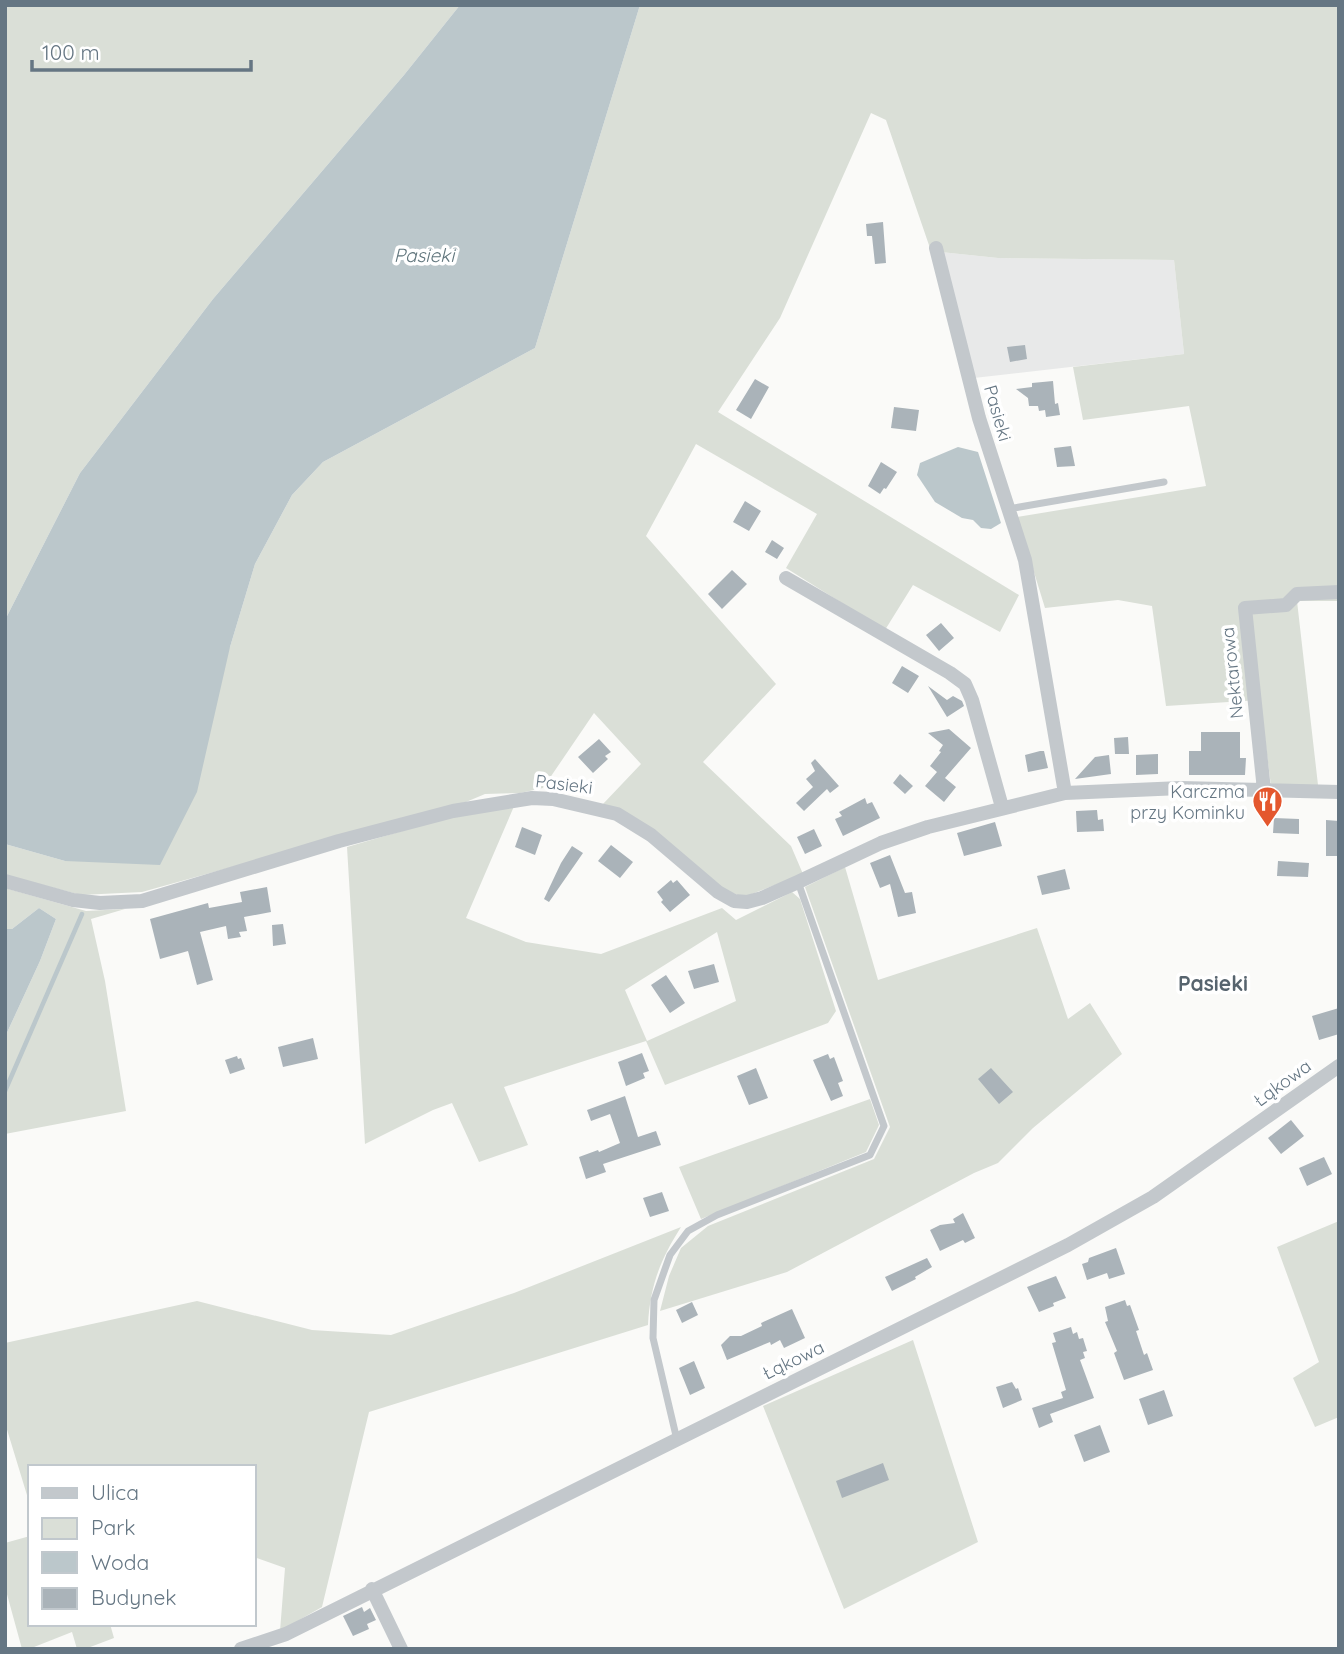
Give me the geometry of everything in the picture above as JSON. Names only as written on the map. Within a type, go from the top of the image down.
[{"type":"street","name":"Pasieki","points":[[936,248],[979,418],[1025,560],[1065,793]]},
{"type":"street","points":[[786,578],[965,684],[1002,807]]},
{"type":"street","name":"Nektarowa","points":[[1264,790],[1245,608],[1286,605],[1297,594],[1339,592]]},
{"type":"street","name":"Pasieki","points":[[5,881],[73,900],[100,903],[142,901],[339,841],[453,811],[532,798],[564,801],[617,814],[651,835],[718,892],[734,901],[747,902],[798,883],[881,843],[928,827],[1065,793],[1170,788],[1339,792]]},
{"type":"street","name":"Łąkowa","points":[[242,1649],[286,1633],[954,1304],[1092,1232],[1153,1197],[1339,1066]]},
{"type":"street","points":[[372,1589],[401,1649]]},
{"type":"lane","points":[[1008,509],[1164,482]]},
{"type":"lane","points":[[677,1440],[653,1338],[654,1300],[670,1255],[688,1231],[717,1215],[870,1155],[884,1126],[798,883]]},
{"type":"shaded area","points":[[931,251],[998,258],[1174,260],[1184,354],[965,379]]},
{"type":"green space","points":[[5,5],[460,5],[404,75],[213,299],[80,473],[5,620]]},
{"type":"green space","points":[[640,5],[1339,5],[1339,601],[1297,601],[1318,785],[1271,786],[1260,700],[1166,706],[1152,606],[1118,600],[1045,608],[1017,517],[1206,486],[1189,406],[1083,420],[1073,367],[1184,354],[1174,260],[998,258],[931,251],[886,120],[871,113],[780,318],[718,412],[1019,595],[1000,632],[913,585],[885,630],[786,568],[817,514],[696,444],[646,536],[776,684],[703,762],[791,846],[803,874],[744,897],[723,890],[603,804],[641,764],[594,713],[543,788],[520,793],[485,794],[466,802],[142,892],[81,895],[5,875],[5,844],[65,861],[230,647],[255,564],[292,495],[323,462],[535,348]]},
{"type":"green space","points":[[515,804],[466,918],[526,942],[601,954],[722,908],[736,920],[792,892],[800,899],[836,1011],[828,1023],[665,1085],[646,1041],[504,1087],[528,1145],[479,1162],[452,1103],[365,1144],[347,847],[454,816]],"holes":[[[717,932],[736,1001],[647,1041],[625,990]]]},
{"type":"green space","points":[[845,867],[878,980],[1037,928],[1068,1019],[1090,1003],[1122,1054],[1033,1128],[998,1163],[974,1173],[787,1272],[660,1311],[669,1276],[681,1248],[708,1226],[874,1159],[890,1127],[805,887]]},
{"type":"green space","points":[[5,888],[86,911],[125,909],[91,919],[105,981],[126,1111],[5,1134],[5,1037],[56,919],[39,908],[12,929],[5,929]]},
{"type":"green space","points":[[870,1099],[879,1125],[866,1152],[701,1219],[679,1167]]},
{"type":"green space","points":[[1339,1221],[1339,1417],[1315,1427],[1293,1378],[1319,1362],[1277,1247]]},
{"type":"green space","points":[[681,1227],[657,1274],[648,1325],[369,1412],[322,1607],[280,1631],[285,1568],[256,1558],[256,1465],[28,1465],[28,1498],[5,1423],[5,1343],[197,1301],[312,1330],[391,1335],[514,1293]]},
{"type":"green space","points":[[913,1340],[978,1542],[844,1609],[763,1406]]},
{"type":"green space","points":[[28,1537],[28,1626],[111,1626],[114,1638],[85,1649],[77,1649],[72,1632],[29,1649],[22,1649],[5,1587],[5,1543]]},
{"type":"water","name":"Pasieki","points":[[460,5],[640,5],[535,348],[323,462],[292,495],[255,564],[230,647],[197,792],[160,865],[65,861],[5,844],[5,620],[80,473],[213,299],[404,75]]},
{"type":"water","points":[[958,447],[978,452],[1001,523],[991,529],[981,528],[973,520],[962,518],[935,502],[917,475],[920,463]]},
{"type":"water","points":[[39,908],[56,919],[5,1037],[5,929],[12,929]]},
{"type":"building","points":[[883,222],[886,263],[875,264],[872,236],[867,236],[866,224]]},
{"type":"building","points":[[1025,345],[1027,359],[1010,362],[1007,347]]},
{"type":"building","points":[[755,379],[769,387],[751,419],[736,410]]},
{"type":"building","points":[[1053,381],[1055,404],[1058,403],[1060,415],[1046,417],[1045,410],[1039,411],[1038,406],[1029,406],[1028,398],[1016,389],[1032,387],[1032,383]]},
{"type":"building","points":[[894,407],[919,410],[916,431],[891,428]]},
{"type":"building","points":[[1071,446],[1075,466],[1057,467],[1054,448]]},
{"type":"building","points":[[881,462],[897,472],[880,494],[868,486]]},
{"type":"building","points":[[745,501],[761,511],[749,531],[733,522]]},
{"type":"building","points":[[772,540],[784,548],[777,559],[765,552]]},
{"type":"building","points":[[732,570],[747,584],[722,609],[708,594]]},
{"type":"building","points":[[941,623],[954,638],[939,651],[926,635]]},
{"type":"building","points":[[902,666],[919,676],[908,693],[892,683]]},
{"type":"building","points":[[928,686],[947,700],[953,696],[962,701],[964,706],[947,717]]},
{"type":"building","points":[[949,729],[971,748],[945,778],[956,787],[944,802],[925,786],[937,772],[930,766],[943,745],[928,733]]},
{"type":"building","points":[[1201,732],[1240,732],[1240,758],[1246,758],[1245,775],[1189,775],[1189,751],[1201,751]]},
{"type":"building","points":[[1128,737],[1129,754],[1115,754],[1114,738]]},
{"type":"building","points":[[599,739],[611,752],[605,756],[608,759],[593,773],[578,757]]},
{"type":"building","points":[[1044,751],[1048,768],[1028,772],[1025,755]]},
{"type":"building","points":[[1158,754],[1158,774],[1136,775],[1136,755]]},
{"type":"building","points":[[1109,755],[1111,774],[1075,779],[1095,757]]},
{"type":"building","points":[[815,759],[839,786],[830,793],[827,789],[804,811],[796,803],[813,787],[806,779],[815,771],[811,763]]},
{"type":"building","points":[[900,774],[913,786],[905,794],[893,783]]},
{"type":"building","points":[[865,798],[867,804],[872,802],[880,818],[843,836],[835,819],[842,816],[839,812]]},
{"type":"building","points":[[1097,810],[1098,820],[1103,819],[1104,831],[1077,832],[1076,811]]},
{"type":"building","points":[[1274,818],[1299,819],[1299,834],[1273,833]]},
{"type":"building","points":[[1326,820],[1339,821],[1339,856],[1326,856]]},
{"type":"building","points":[[995,822],[1002,846],[964,856],[957,833]]},
{"type":"building","points":[[522,827],[542,835],[535,855],[515,847]]},
{"type":"building","points":[[814,829],[822,846],[805,854],[797,837]]},
{"type":"building","points":[[611,845],[633,862],[620,878],[598,861]]},
{"type":"building","points":[[572,846],[583,853],[549,902],[544,899]]},
{"type":"building","points":[[890,855],[905,893],[912,892],[916,913],[898,917],[890,884],[880,888],[870,863]]},
{"type":"building","points":[[1278,861],[1309,863],[1308,877],[1277,876]]},
{"type":"building","points":[[1065,869],[1070,889],[1042,895],[1037,876]]},
{"type":"building","points":[[671,880],[673,883],[677,880],[690,895],[670,912],[657,892]]},
{"type":"building","points":[[267,887],[271,912],[244,917],[247,931],[239,932],[241,937],[228,939],[226,926],[200,932],[213,980],[197,985],[188,951],[160,959],[150,919],[208,903],[209,908],[242,902],[240,892]]},
{"type":"building","points":[[283,924],[286,944],[273,946],[272,925]]},
{"type":"building","points":[[714,964],[719,982],[694,989],[688,971]]},
{"type":"building","points":[[666,975],[685,1003],[670,1013],[651,985]]},
{"type":"building","points":[[1339,1008],[1339,1034],[1319,1040],[1312,1016]]},
{"type":"building","points":[[313,1038],[318,1059],[283,1067],[278,1047]]},
{"type":"building","points":[[642,1053],[649,1071],[643,1073],[645,1078],[626,1086],[618,1062]]},
{"type":"building","points":[[828,1054],[830,1059],[834,1057],[843,1081],[838,1083],[843,1096],[831,1101],[813,1060]]},
{"type":"building","points":[[237,1056],[238,1059],[241,1058],[245,1069],[230,1074],[225,1060]]},
{"type":"building","points":[[756,1068],[768,1098],[749,1105],[737,1076]]},
{"type":"building","points":[[991,1068],[1013,1092],[999,1104],[978,1079]]},
{"type":"building","points":[[625,1096],[638,1137],[656,1131],[661,1145],[603,1164],[606,1172],[586,1179],[579,1157],[620,1143],[610,1114],[591,1121],[587,1110]]},
{"type":"building","points":[[1291,1120],[1304,1136],[1281,1154],[1268,1138]]},
{"type":"building","points":[[1324,1157],[1332,1174],[1307,1186],[1299,1168]]},
{"type":"building","points":[[662,1192],[669,1211],[650,1217],[643,1198]]},
{"type":"building","points":[[963,1213],[975,1238],[965,1243],[963,1240],[940,1251],[930,1230],[940,1225],[955,1223],[953,1219]]},
{"type":"building","points":[[1116,1248],[1125,1274],[1109,1279],[1107,1273],[1087,1280],[1082,1264],[1088,1262],[1089,1258]]},
{"type":"building","points":[[927,1258],[932,1267],[892,1291],[885,1277]]},
{"type":"building","points":[[1056,1276],[1066,1298],[1039,1312],[1027,1287]]},
{"type":"building","points":[[1125,1300],[1127,1306],[1130,1305],[1139,1330],[1136,1331],[1144,1355],[1147,1353],[1153,1370],[1124,1380],[1114,1353],[1117,1351],[1105,1322],[1108,1321],[1105,1307]]},
{"type":"building","points":[[692,1302],[698,1315],[682,1323],[676,1310]]},
{"type":"building","points":[[792,1309],[805,1338],[784,1348],[780,1340],[771,1345],[770,1342],[727,1360],[721,1345],[730,1336],[741,1336],[762,1326],[761,1323]]},
{"type":"building","points":[[1071,1327],[1073,1334],[1077,1332],[1079,1339],[1083,1338],[1087,1351],[1083,1352],[1085,1358],[1080,1360],[1094,1398],[1050,1414],[1053,1422],[1039,1428],[1032,1408],[1063,1398],[1061,1392],[1066,1390],[1052,1343],[1056,1342],[1053,1333]]},
{"type":"building","points":[[694,1361],[705,1388],[690,1395],[679,1368]]},
{"type":"building","points":[[1012,1382],[1016,1389],[1018,1388],[1022,1400],[1003,1408],[996,1387]]},
{"type":"building","points":[[1164,1390],[1173,1416],[1148,1425],[1139,1399]]},
{"type":"building","points":[[1100,1425],[1110,1452],[1084,1462],[1074,1435]]},
{"type":"building","points":[[883,1463],[889,1480],[842,1498],[836,1481]]},
{"type":"building","points":[[362,1607],[364,1612],[370,1608],[376,1620],[367,1624],[369,1629],[353,1636],[343,1616]]},
{"type":"waterway","points":[[5,1091],[82,914]]},
{"type":"place","name":"Karczma przy Kominku","points":[[1268,828]]},
{"type":"district","name":"Pasieki","points":[[1213,983]]}]
